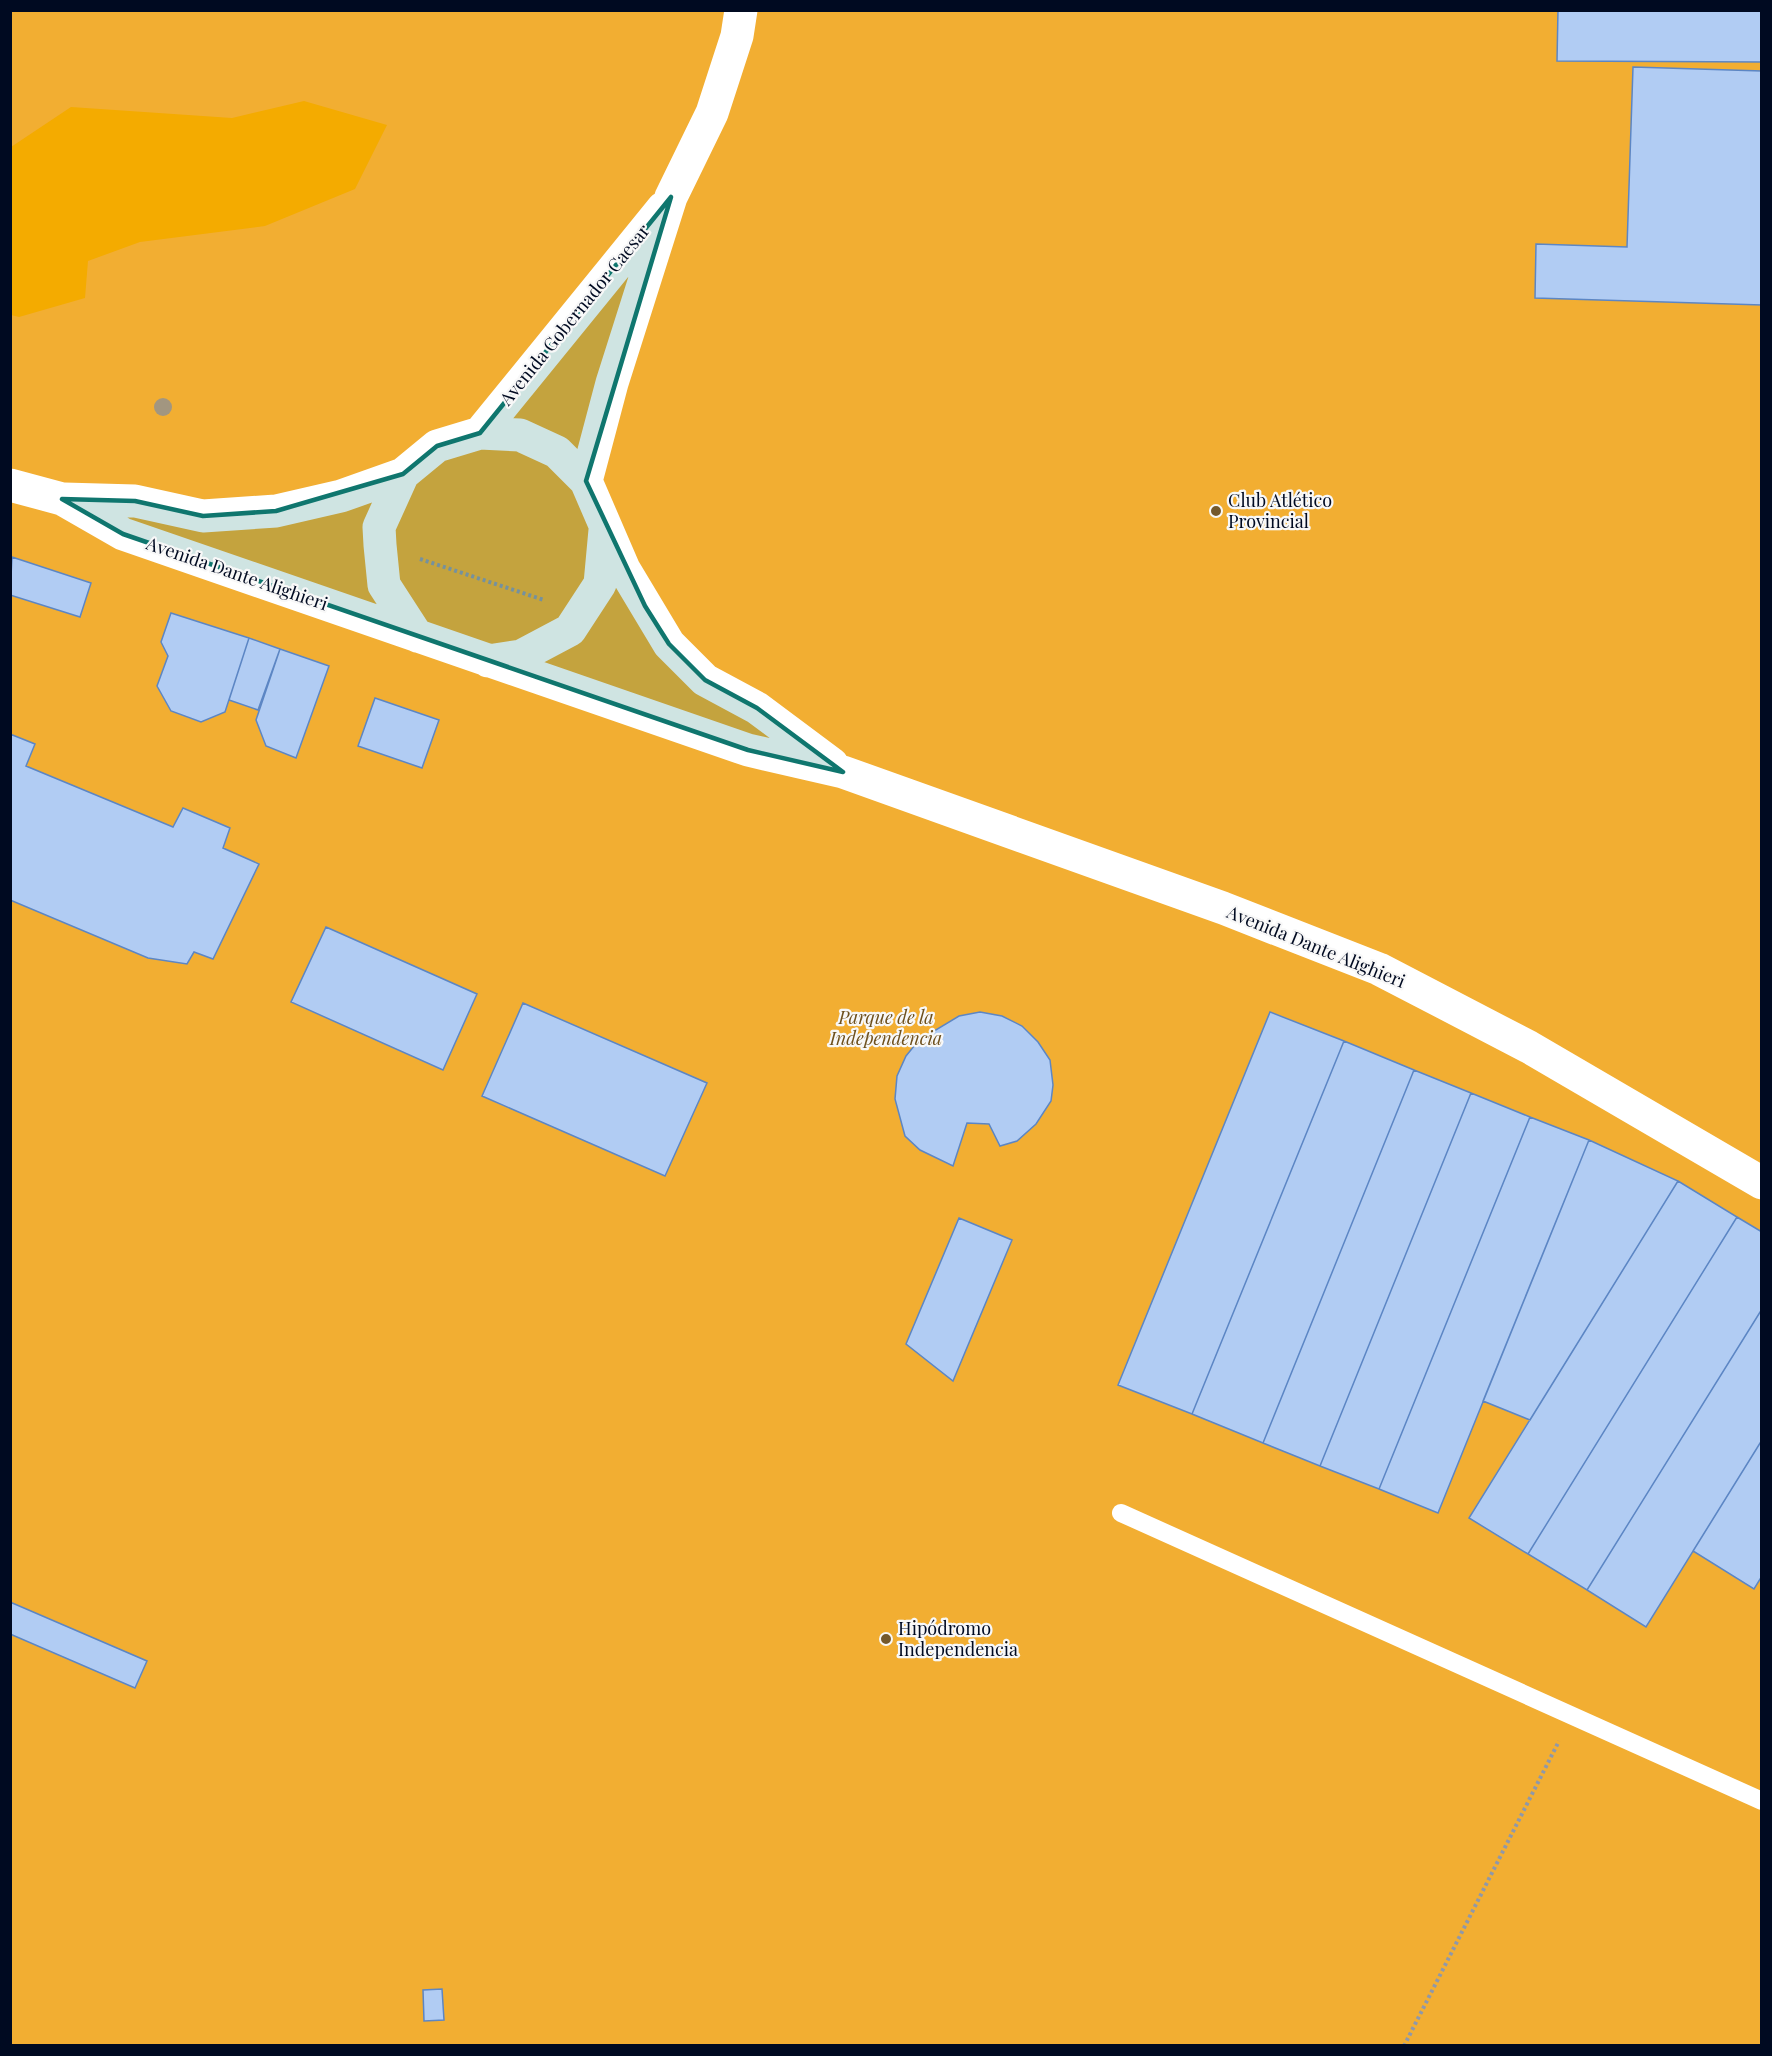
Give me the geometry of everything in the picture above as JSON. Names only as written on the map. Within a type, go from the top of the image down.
[{"type":"street","name":"Avenida Gobernador Caesar","points":[[586,481],[612,382],[671,197],[712,113],[737,36],[741,10]]},
{"type":"street","name":"Avenida Gobernador Caesar","points":[[480,433],[671,197]]},
{"type":"street","points":[[417,636],[384,585],[380,545],[379,527],[403,474],[437,446],[480,433],[520,435],[557,452],[586,481]]},
{"type":"street","name":"Avenida Dante Alighieri","points":[[62,500],[135,501],[203,516],[276,511],[341,496],[403,474]]},
{"type":"street","name":"Avenida Dante Alighieri","points":[[586,481],[605,530],[645,606],[669,644],[705,680],[757,708],[843,772]]},
{"type":"street","name":"Avenida Dante Alighieri","points":[[10,485],[62,500],[123,534],[748,750],[843,772],[1223,908],[1379,969],[1529,1047],[1761,1184]]},
{"type":"street","points":[[488,661],[521,656],[570,630],[600,584],[605,530]]},
{"type":"lane","points":[[1121,1514],[1761,1801]]},
{"type":"path","points":[[411,555],[552,602]]},
{"type":"path","points":[[1404,2046],[1571,1717]]},
{"type":"highlighted area","points":[[671,197],[586,481],[645,606],[669,644],[705,680],[757,708],[843,772],[748,750],[123,534],[62,499],[135,501],[203,516],[276,511],[403,474],[437,446],[480,433]]},
{"type":"green space","name":"Parque de la Independencia","points":[[11,11],[1761,11],[1761,2045],[11,2045]]},
{"type":"shaded area","points":[[304,101],[387,125],[355,189],[265,226],[140,242],[88,261],[85,298],[19,317],[11,315],[11,147],[71,107],[232,118]]},
{"type":"building","points":[[1558,10],[1762,10],[1762,62],[1557,61]]},
{"type":"building","points":[[1633,67],[1762,71],[1762,305],[1535,298],[1536,244],[1627,247]]},
{"type":"building","points":[[12,557],[91,583],[80,617],[10,595]]},
{"type":"building","points":[[171,613],[249,638],[225,712],[201,722],[171,711],[157,686],[168,656],[161,642]]},
{"type":"building","points":[[249,638],[280,649],[258,710],[229,700]]},
{"type":"building","points":[[280,649],[329,666],[296,758],[266,746],[256,720]]},
{"type":"building","points":[[375,698],[439,720],[422,768],[358,746]]},
{"type":"building","points":[[10,734],[35,744],[26,766],[173,827],[183,808],[230,828],[223,848],[259,864],[213,959],[194,952],[187,964],[148,958],[10,900]]},
{"type":"building","points":[[326,927],[477,994],[443,1070],[291,1002]]},
{"type":"building","points":[[523,1003],[707,1083],[665,1176],[482,1096]]},
{"type":"building","points":[[980,1012],[1002,1016],[1022,1026],[1038,1042],[1050,1060],[1053,1085],[1051,1101],[1036,1124],[1017,1141],[1000,1146],[989,1124],[967,1123],[953,1166],[920,1150],[905,1136],[895,1099],[897,1076],[906,1056],[919,1040],[959,1016]]},
{"type":"building","points":[[1270,1012],[1344,1041],[1192,1414],[1118,1385]]},
{"type":"building","points":[[1344,1041],[1414,1070],[1263,1443],[1192,1414]]},
{"type":"building","points":[[1414,1070],[1471,1093],[1320,1466],[1263,1443]]},
{"type":"building","points":[[1471,1093],[1530,1117],[1379,1489],[1320,1466]]},
{"type":"building","points":[[1530,1117],[1589,1140],[1438,1513],[1379,1489]]},
{"type":"building","points":[[1589,1140],[1678,1181],[1530,1420],[1483,1401]]},
{"type":"building","points":[[1678,1181],[1737,1217],[1528,1554],[1469,1518]]},
{"type":"building","points":[[1737,1217],[1762,1232],[1762,1309],[1587,1590],[1528,1554]]},
{"type":"building","points":[[959,1218],[1012,1240],[953,1381],[906,1344]]},
{"type":"building","points":[[1762,1309],[1762,1440],[1646,1627],[1587,1590]]},
{"type":"building","points":[[1762,1440],[1762,1576],[1754,1589],[1693,1551]]},
{"type":"building","points":[[10,1602],[147,1661],[135,1688],[10,1634]]},
{"type":"building","points":[[442,1989],[444,2020],[424,2021],[423,1990]]},
{"type":"place","name":"Club Atlético Provincial","points":[[1216,511]]},
{"type":"place","name":"Hipódromo Independencia","points":[[886,1639]]}]
